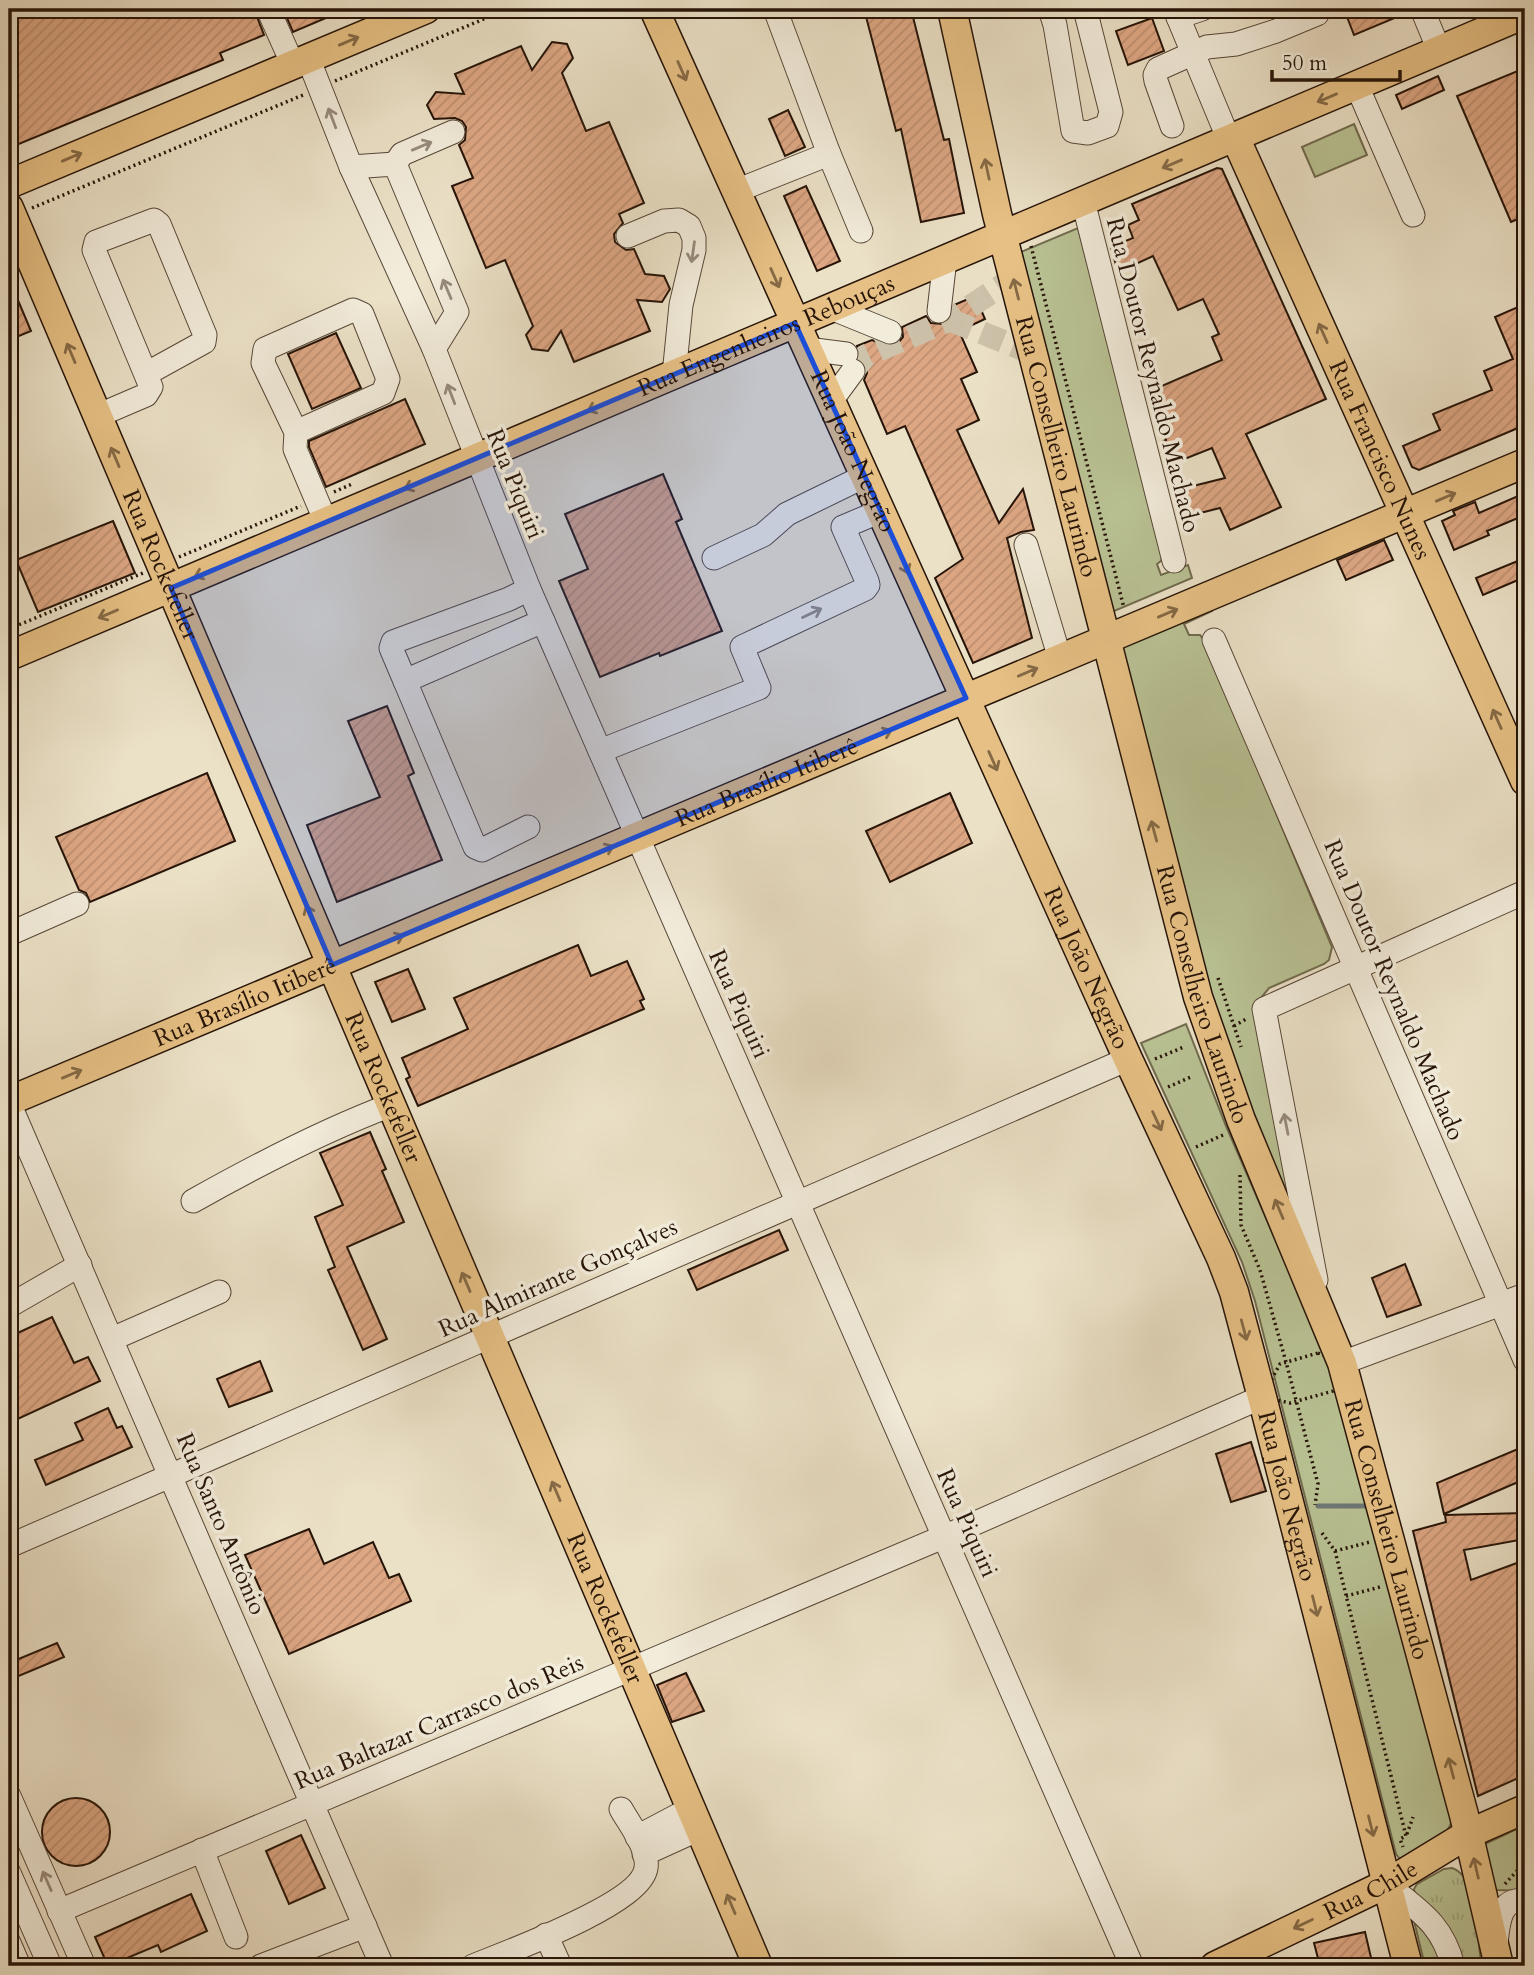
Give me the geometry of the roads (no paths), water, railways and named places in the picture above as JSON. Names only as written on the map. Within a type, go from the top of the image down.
[{"type":"main road","points":[[9,184],[426,9]]},
{"type":"main road","name":"Rua João Negrão","points":[[654,9],[965,698],[1141,1059],[1221,1258],[1234,1293],[1262,1397],[1408,1966]]},
{"type":"main road","name":"Rua Conselheiro Laurindo","points":[[951,9],[1016,237],[1105,640],[1198,997],[1241,1120],[1322,1311],[1330,1358],[1468,1834],[1497,1958]]},
{"type":"main road","name":"Rua Engenheiros Rebouças","points":[[9,656],[946,260],[1016,237],[1083,201],[1525,14]]},
{"type":"main road","name":"Rua Francisco Nunes","points":[[1236,137],[1525,781]]},
{"type":"main road","name":"Rua Rockefeller","points":[[20,211],[97,416],[758,1966]]},
{"type":"main road","name":"Rua Brasílio Itiberê","points":[[9,1102],[1525,463]]},
{"type":"main road","name":"Rua Chile","points":[[1215,1966],[1386,1884],[1468,1834],[1525,1809]]},
{"type":"street","name":"Rua Piquiri","points":[[268,9],[300,62],[434,349],[529,589],[1132,1966]]},
{"type":"street","points":[[775,9],[861,231]]},
{"type":"street","points":[[1422,9],[1439,50]]},
{"type":"street","points":[[1091,11],[1111,112],[1107,127],[1088,133],[1073,131],[1052,17],[1091,11]]},
{"type":"street","points":[[1188,11],[1200,50],[1236,137]]},
{"type":"street","points":[[1172,126],[1155,75],[1158,69],[1200,50],[1236,44],[1318,17]]},
{"type":"street","points":[[1357,86],[1413,215]]},
{"type":"street","points":[[351,167],[394,164],[402,154],[453,132]]},
{"type":"street","points":[[736,191],[829,154]]},
{"type":"street","points":[[394,164],[457,312],[434,349]]},
{"type":"street","name":"Rua Doutor Reynaldo Machado","points":[[1083,201],[1174,561]]},
{"type":"street","points":[[97,416],[146,395],[151,387],[94,250],[96,242],[154,220],[159,223],[205,335],[204,342],[146,374]]},
{"type":"street","points":[[628,236],[664,221],[679,220],[689,226],[694,238],[694,250],[681,305],[674,375]]},
{"type":"street","points":[[939,311],[946,260]]},
{"type":"street","points":[[831,308],[890,332]]},
{"type":"street","points":[[296,432],[383,393],[388,379],[362,314],[353,310],[265,349],[264,362],[296,432],[295,449],[326,522]]},
{"type":"street","points":[[807,349],[849,362],[831,401]]},
{"type":"street","points":[[715,558],[763,535],[787,514],[864,476]]},
{"type":"street","points":[[600,751],[759,688],[742,647],[865,589],[868,585],[843,527],[881,511]]},
{"type":"street","points":[[1026,545],[1060,659]]},
{"type":"street","points":[[528,828],[482,850],[475,847],[391,648],[394,642],[529,589]]},
{"type":"street","points":[[405,681],[543,621]]},
{"type":"street","name":"Rua Doutor Reynaldo Machado","points":[[1214,640],[1525,1360]]},
{"type":"street","points":[[1322,1311],[1264,1009],[1525,892]]},
{"type":"street","points":[[9,934],[77,904]]},
{"type":"street","name":"Rua Almirante Gonçalves","points":[[9,1546],[797,1202],[1141,1059]]},
{"type":"street","name":"Rua Santo Antônio","points":[[9,1102],[382,1966]]},
{"type":"street","points":[[193,1200],[259,1164],[391,1105]]},
{"type":"street","points":[[9,1306],[80,1265]]},
{"type":"street","points":[[112,1339],[219,1292]]},
{"type":"street","points":[[1330,1358],[1366,1352],[1525,1295]]},
{"type":"street","name":"Rua Baltazar Carrasco dos Reis","points":[[60,1911],[944,1537],[1262,1397]]},
{"type":"street","points":[[9,1796],[84,1966]]},
{"type":"street","points":[[473,1966],[596,1913],[636,1887],[646,1868],[640,1845],[621,1809]]},
{"type":"street","points":[[640,1845],[694,1819]]},
{"type":"street","points":[[202,1850],[236,1937]]},
{"type":"street","points":[[9,1873],[50,1966]]},
{"type":"street","points":[[1386,1884],[1433,1924],[1448,1945],[1453,1966]]},
{"type":"street","points":[[1497,1958],[1498,1919],[1507,1904],[1525,1901]]},
{"type":"street","points":[[261,1966],[365,1926]]},
{"type":"street","points":[[546,1935],[560,1966]]},
{"type":"street","points":[[9,1943],[19,1966]]},
{"type":"waterway","points":[[1318,1506],[1365,1506]]},
{"type":"tunnel","points":[[853,371],[865,356],[950,320],[1013,278]]},
{"type":"tunnel","points":[[950,320],[1032,353]]}]
